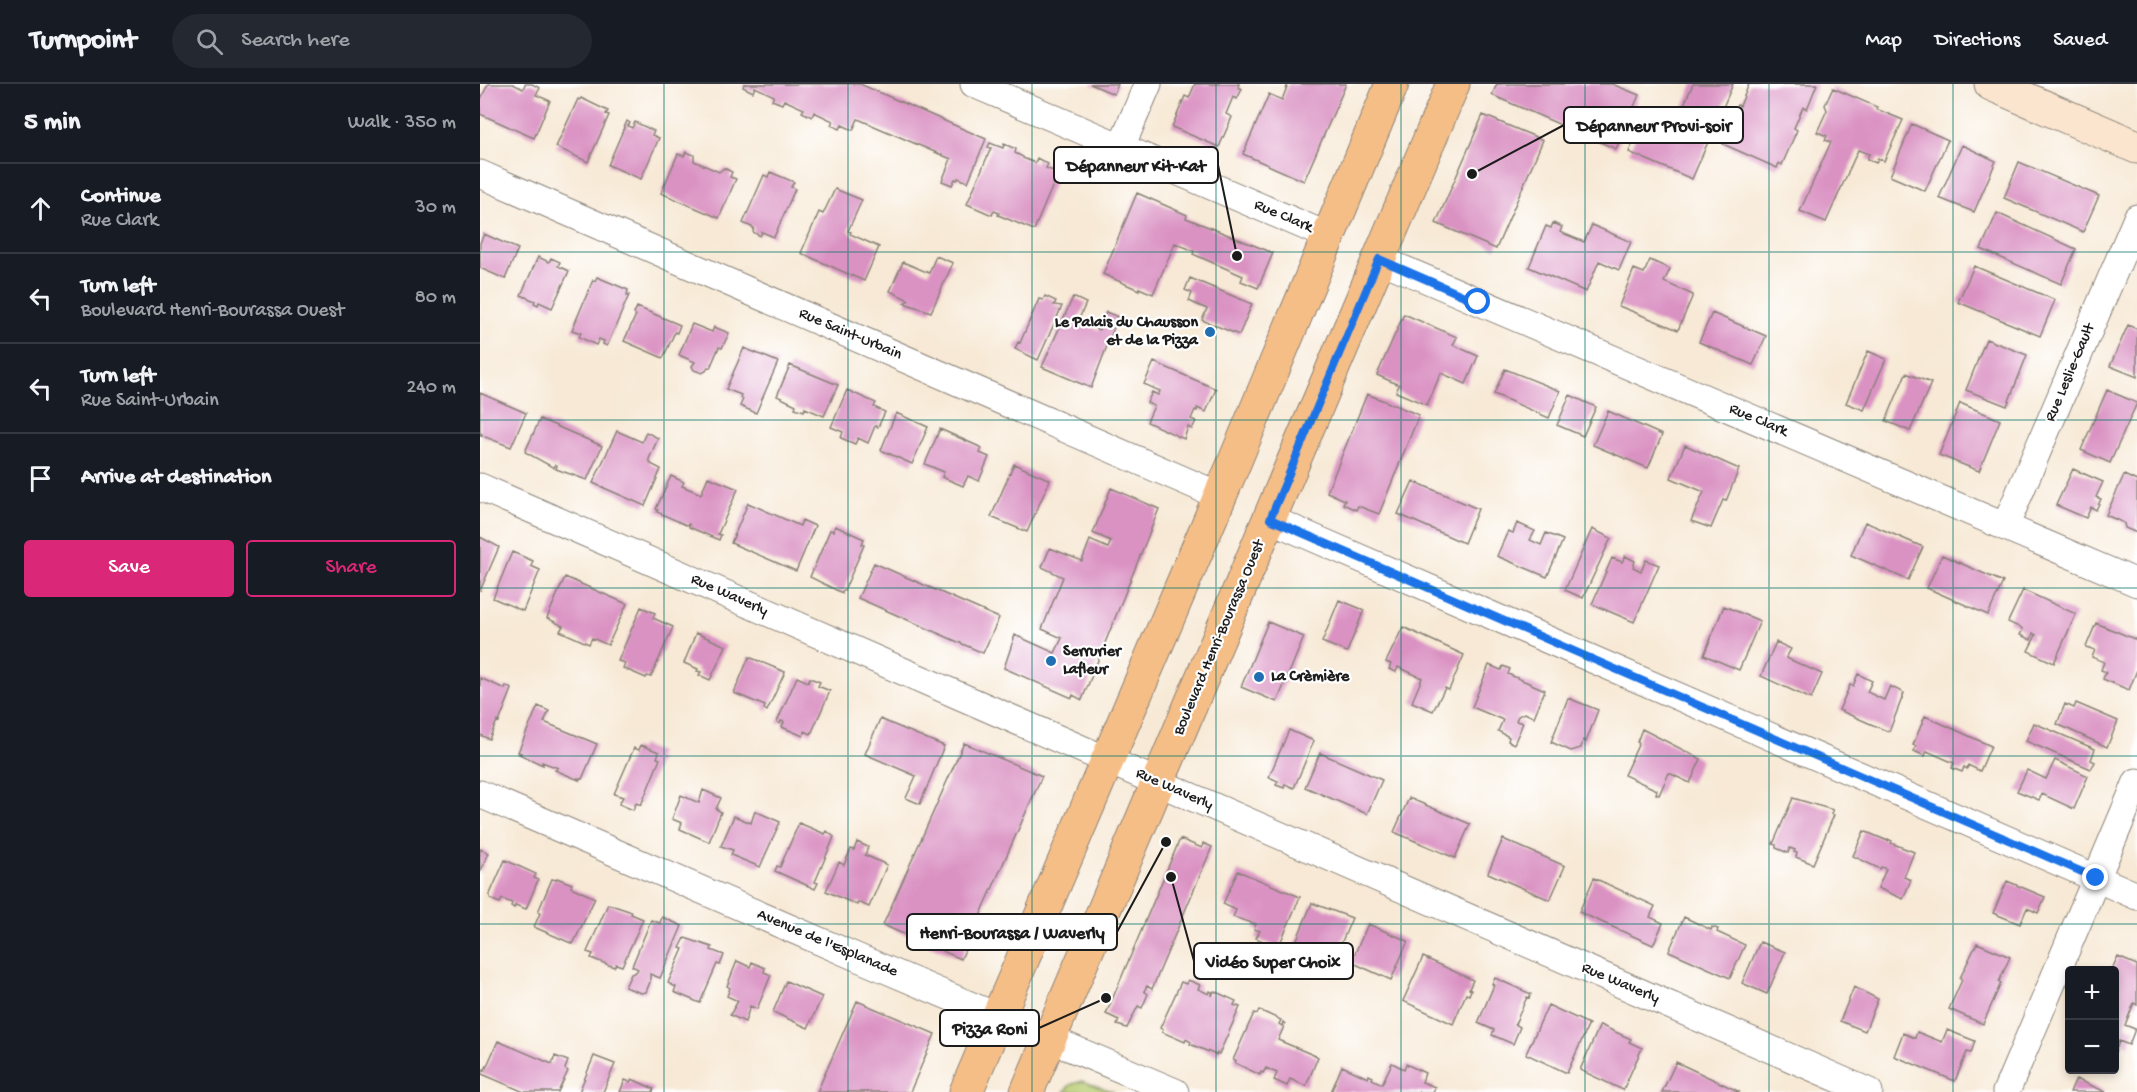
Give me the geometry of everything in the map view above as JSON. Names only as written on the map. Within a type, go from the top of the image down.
[{"type":"main road","points":[[966,1092],[1220,496],[1392,84]]},
{"type":"main road","name":"Boulevard Henri-Bourassa Ouest","points":[[1027,1092],[1453,84]]},
{"type":"main road","points":[[1990,84],[2137,147]]},
{"type":"street","name":"Rue Clark","points":[[974,84],[1328,236]]},
{"type":"street","points":[[1121,147],[1148,84]]},
{"type":"street","name":"Rue Saint-Urbain","points":[[480,174],[1220,496]]},
{"type":"street","name":"Rue Leslie-Gault","points":[[2005,527],[2137,218]]},
{"type":"street","name":"Rue Clark","points":[[1379,259],[2137,583]]},
{"type":"street","name":"Rue Waverly","points":[[480,487],[1869,1092]]},
{"type":"street","points":[[1270,519],[2137,896]]},
{"type":"street","points":[[2006,1092],[2137,782]]},
{"type":"street","name":"Avenue de l'Esplanade","points":[[480,794],[1175,1092]]},
{"type":"green space","points":[[1082,1081],[1114,1092],[1064,1092],[1070,1085]]},
{"type":"building","points":[[488,84],[513,84],[523,89],[525,84],[532,84],[540,88],[536,95],[550,101],[534,138],[480,114],[480,101]]},
{"type":"building","points":[[744,84],[860,84],[986,139],[968,182],[958,178],[952,185],[942,181],[951,159],[858,119],[853,130],[842,125],[840,129],[831,125],[833,121],[814,112],[812,117],[802,112],[804,109],[784,100],[782,104],[772,100],[774,96],[755,87],[753,92],[743,87]]},
{"type":"building","points":[[1090,84],[1118,84],[1114,94]]},
{"type":"building","points":[[1195,84],[1239,84],[1238,87],[1242,89],[1237,99],[1233,97],[1226,114],[1232,117],[1219,147],[1172,127],[1185,96],[1189,98]]},
{"type":"building","points":[[1288,84],[1346,84],[1304,181],[1243,154],[1269,94],[1282,100]]},
{"type":"building","points":[[1497,84],[1612,84],[1639,95],[1616,149],[1492,95]]},
{"type":"building","points":[[1693,84],[1733,84],[1692,179],[1629,152],[1647,110],[1676,123]]},
{"type":"building","points":[[1749,84],[1817,84],[1807,109],[1803,107],[1794,128],[1797,130],[1782,165],[1779,163],[1777,168],[1723,144],[1722,139]]},
{"type":"building","points":[[1833,88],[1903,120],[1884,161],[1878,158],[1876,163],[1867,159],[1869,154],[1858,150],[1826,222],[1800,211],[1831,142],[1825,140],[1827,136],[1817,132],[1827,110],[1825,105]]},
{"type":"building","points":[[581,98],[608,111],[606,114],[609,115],[588,162],[556,147],[578,99]]},
{"type":"building","points":[[1483,115],[1543,140],[1496,249],[1436,223]]},
{"type":"building","points":[[627,121],[630,123],[628,126],[632,128],[635,122],[654,131],[652,135],[659,138],[641,179],[608,165]]},
{"type":"building","points":[[1912,124],[1948,140],[1925,191],[1890,176]]},
{"type":"building","points":[[990,143],[1003,148],[1004,144],[1016,149],[1015,153],[1035,163],[1037,158],[1048,164],[1046,168],[1058,173],[1034,230],[998,215],[999,213],[994,211],[992,215],[967,204],[991,148],[988,147]]},
{"type":"building","points":[[1962,145],[1996,161],[1974,212],[1939,198]]},
{"type":"building","points":[[686,152],[694,155],[694,161],[719,172],[724,168],[732,172],[730,177],[736,179],[719,218],[661,193],[678,154],[684,156]]},
{"type":"building","points":[[2019,162],[2099,196],[2083,232],[2004,198]]},
{"type":"building","points":[[770,172],[794,182],[791,187],[795,189],[774,237],[762,232],[760,236],[753,232],[754,228],[743,223],[764,175],[768,177]]},
{"type":"building","points":[[835,189],[862,200],[848,231],[851,232],[850,234],[879,247],[864,281],[801,253],[819,212],[823,214]]},
{"type":"building","points":[[1137,193],[1187,215],[1186,218],[1273,253],[1258,288],[1241,281],[1243,276],[1193,254],[1194,251],[1175,243],[1153,294],[1103,274]]},
{"type":"building","points":[[1997,213],[2076,249],[2061,284],[1981,249]]},
{"type":"building","points":[[1553,223],[1562,227],[1560,232],[1584,242],[1592,225],[1631,242],[1619,270],[1599,261],[1586,292],[1529,267],[1546,226],[1551,228]]},
{"type":"building","points":[[484,234],[518,249],[505,279],[480,268],[480,243]]},
{"type":"building","points":[[936,256],[953,263],[931,312],[904,303],[909,300],[890,291],[903,262],[929,273]]},
{"type":"building","points":[[538,257],[549,262],[551,258],[560,262],[558,266],[569,271],[552,308],[539,302],[538,305],[534,303],[535,301],[521,295]]},
{"type":"building","points":[[1650,260],[1670,269],[1664,282],[1693,295],[1678,330],[1619,306],[1634,269],[1644,273]]},
{"type":"building","points":[[1974,266],[2055,300],[2040,336],[1958,302]]},
{"type":"building","points":[[597,277],[628,290],[627,295],[629,295],[607,346],[599,339],[596,345],[579,337],[581,333],[572,330],[593,280],[595,281]]},
{"type":"building","points":[[1190,278],[1252,304],[1239,335],[1202,320],[1207,309],[1189,301],[1192,293],[1185,290]]},
{"type":"building","points":[[1045,296],[1056,301],[1054,305],[1062,306],[1038,360],[1015,349],[1018,342],[1020,343],[1039,299],[1043,300]]},
{"type":"building","points":[[1073,297],[1086,303],[1078,321],[1099,330],[1106,312],[1118,317],[1091,388],[1042,367]]},
{"type":"building","points":[[637,307],[680,325],[663,358],[624,341],[636,315],[634,314]]},
{"type":"building","points":[[1712,313],[1766,336],[1753,365],[1699,342]]},
{"type":"building","points":[[1404,314],[1457,337],[1453,345],[1478,356],[1466,384],[1441,373],[1427,405],[1396,392],[1399,385],[1377,375]]},
{"type":"building","points":[[692,324],[712,332],[714,327],[729,333],[722,348],[719,347],[710,368],[708,367],[702,373],[694,370],[692,366],[695,362],[679,355]]},
{"type":"building","points":[[2128,325],[2137,329],[2137,377],[2110,366]]},
{"type":"building","points":[[1986,339],[2027,355],[2007,406],[1966,390]]},
{"type":"building","points":[[744,348],[778,362],[756,413],[740,406],[743,399],[740,398],[741,395],[726,389]]},
{"type":"building","points":[[1868,351],[1886,359],[1864,410],[1846,403]]},
{"type":"building","points":[[1154,362],[1216,389],[1206,412],[1197,408],[1197,411],[1195,410],[1191,419],[1196,421],[1192,429],[1188,427],[1184,439],[1147,422],[1154,406],[1147,403],[1152,392],[1158,395],[1160,391],[1144,384]]},
{"type":"building","points":[[790,365],[838,385],[824,416],[805,408],[804,411],[795,408],[796,405],[777,396]]},
{"type":"building","points":[[1505,369],[1560,391],[1549,418],[1494,394]]},
{"type":"building","points":[[1906,373],[1931,383],[1910,431],[1886,421]]},
{"type":"building","points":[[847,390],[876,403],[874,407],[885,412],[878,427],[875,426],[868,443],[858,438],[855,444],[841,438],[843,432],[831,427]]},
{"type":"building","points":[[2107,390],[2137,403],[2110,463],[2081,450]]},
{"type":"building","points":[[480,393],[526,413],[511,447],[480,435],[482,434],[480,433]]},
{"type":"building","points":[[1367,394],[1419,415],[1379,514],[1358,506],[1356,510],[1343,504],[1345,500],[1327,492]]},
{"type":"building","points":[[1570,395],[1596,407],[1583,436],[1557,425]]},
{"type":"building","points":[[1960,403],[2000,420],[1979,471],[1939,455]]},
{"type":"building","points":[[1608,411],[1662,435],[1648,468],[1593,445]]},
{"type":"building","points":[[896,413],[928,427],[912,464],[881,450]]},
{"type":"building","points":[[540,419],[602,446],[587,480],[556,469],[557,466],[555,465],[554,468],[525,452]]},
{"type":"building","points":[[940,429],[982,448],[980,453],[989,457],[979,481],[968,476],[963,486],[942,477],[944,472],[925,464]]},
{"type":"building","points":[[617,431],[642,442],[646,432],[658,438],[649,459],[651,464],[661,469],[645,506],[593,483]]},
{"type":"building","points":[[1685,445],[1739,469],[1726,501],[1723,500],[1711,528],[1691,521],[1704,492],[1671,478]]},
{"type":"building","points":[[1014,464],[1050,480],[1027,532],[991,517]]},
{"type":"building","points":[[2073,469],[2103,482],[2096,497],[2101,499],[2096,510],[2091,507],[2086,518],[2056,505]]},
{"type":"building","points":[[2124,475],[2137,481],[2137,533],[2125,528],[2124,523],[2106,515]]},
{"type":"building","points":[[671,476],[684,482],[682,486],[701,494],[708,477],[738,489],[718,534],[721,535],[719,540],[689,527],[689,524],[686,525],[657,512],[656,509]]},
{"type":"building","points":[[1413,481],[1478,509],[1464,543],[1398,514]]},
{"type":"building","points":[[1111,488],[1159,509],[1082,700],[1073,695],[1072,698],[1004,668],[1015,635],[1055,653],[1062,638],[1042,629],[1063,577],[1042,567],[1050,548],[1082,561],[1090,540],[1108,548],[1111,541],[1093,533]]},
{"type":"building","points":[[748,503],[800,526],[802,520],[815,526],[796,571],[731,543]]},
{"type":"building","points":[[1865,522],[1923,547],[1908,580],[1851,555]]},
{"type":"building","points":[[1517,523],[1535,531],[1530,540],[1541,545],[1546,533],[1563,540],[1547,577],[1497,556],[1508,531],[1513,533]]},
{"type":"building","points":[[835,526],[864,539],[862,544],[864,545],[842,593],[810,577],[830,530],[833,531]]},
{"type":"building","points":[[1592,529],[1611,538],[1583,598],[1565,590]]},
{"type":"building","points":[[480,537],[499,547],[480,591]]},
{"type":"building","points":[[512,552],[533,561],[531,566],[540,570],[523,611],[493,598]]},
{"type":"building","points":[[1942,555],[2003,582],[1988,615],[1927,588]]},
{"type":"building","points":[[1625,556],[1635,561],[1633,567],[1641,571],[1646,560],[1659,565],[1634,622],[1592,604],[1612,558],[1622,562]]},
{"type":"building","points":[[874,563],[999,618],[983,653],[858,598]]},
{"type":"building","points":[[565,577],[627,604],[608,645],[592,638],[589,644],[560,631],[563,626],[547,618]]},
{"type":"building","points":[[2023,590],[2076,614],[2054,663],[2028,651],[2036,635],[2033,633],[2031,640],[2020,635],[2023,629],[2008,622]]},
{"type":"building","points":[[1339,600],[1364,610],[1347,652],[1322,642]]},
{"type":"building","points":[[1724,606],[1760,621],[1739,670],[1704,655]]},
{"type":"building","points":[[641,607],[655,613],[653,618],[673,627],[651,677],[646,678],[623,668],[625,663],[618,661]]},
{"type":"building","points":[[1268,622],[1304,637],[1277,702],[1241,687]]},
{"type":"building","points":[[2096,623],[2137,640],[2137,670],[2129,690],[2103,679],[2106,672],[2101,670],[2104,662],[2092,657],[2095,650],[2086,647]]},
{"type":"building","points":[[1403,627],[1464,655],[1449,690],[1445,688],[1433,711],[1412,702],[1422,678],[1398,667],[1396,672],[1389,669],[1391,664],[1386,662]]},
{"type":"building","points":[[696,633],[726,646],[710,680],[699,675],[701,672],[697,671],[698,669],[684,663]]},
{"type":"building","points":[[1776,642],[1791,649],[1786,658],[1822,674],[1811,699],[1761,676]]},
{"type":"building","points":[[749,657],[785,672],[767,711],[764,709],[765,706],[734,693]]},
{"type":"building","points":[[1489,665],[1501,670],[1503,666],[1510,669],[1508,674],[1545,690],[1534,717],[1524,713],[1518,716],[1516,721],[1523,723],[1514,744],[1508,741],[1509,737],[1498,731],[1503,720],[1472,707]]},
{"type":"building","points":[[1858,674],[1872,681],[1867,692],[1884,700],[1890,686],[1904,693],[1889,732],[1839,710],[1850,685],[1853,686]]},
{"type":"building","points":[[797,677],[808,682],[810,678],[820,682],[818,686],[830,691],[811,734],[805,731],[803,736],[782,727],[784,722],[781,721],[780,724],[777,722]]},
{"type":"building","points":[[480,678],[505,689],[506,686],[512,689],[499,722],[497,721],[489,739],[480,735]]},
{"type":"building","points":[[1568,698],[1598,710],[1586,742],[1583,740],[1581,748],[1571,751],[1551,742]]},
{"type":"building","points":[[2076,703],[2118,721],[2107,747],[2057,724],[2065,704],[2074,708]]},
{"type":"building","points":[[538,706],[549,711],[544,722],[597,744],[582,779],[578,778],[579,780],[555,770],[558,768],[542,762],[543,765],[519,754]]},
{"type":"building","points":[[1925,716],[1991,746],[1980,771],[1968,765],[1967,769],[1964,767],[1962,772],[1952,768],[1954,763],[1927,751],[1925,756],[1914,751],[1916,746],[1913,745]]},
{"type":"building","points":[[880,719],[944,746],[920,804],[906,798],[916,776],[865,754]]},
{"type":"building","points":[[2034,723],[2095,749],[2091,760],[2095,762],[2091,769],[2026,741]]},
{"type":"building","points":[[1642,729],[1701,759],[1690,783],[1669,773],[1659,795],[1656,794],[1657,790],[1624,775],[1639,743],[1637,742]]},
{"type":"building","points":[[1289,730],[1314,741],[1294,788],[1285,784],[1284,788],[1276,785],[1278,781],[1269,777]]},
{"type":"building","points":[[964,743],[1042,776],[961,959],[883,925]]},
{"type":"building","points":[[641,745],[659,752],[657,758],[660,759],[641,805],[636,803],[633,810],[619,804],[623,797],[614,794],[634,748],[639,750]]},
{"type":"building","points":[[1320,753],[1382,780],[1367,814],[1305,787]]},
{"type":"building","points":[[2055,760],[2088,776],[2074,809],[2042,794],[2039,800],[2017,791],[2027,770],[2046,779]]},
{"type":"building","points":[[703,790],[721,798],[716,809],[721,812],[709,842],[680,829],[682,823],[672,819],[681,795],[699,803]]},
{"type":"building","points":[[1409,798],[1470,824],[1455,858],[1394,832]]},
{"type":"building","points":[[1793,798],[1833,810],[1831,814],[1834,815],[1813,864],[1796,857],[1795,850],[1790,848],[1788,853],[1776,848],[1773,844]]},
{"type":"building","points":[[755,811],[780,822],[760,867],[731,855],[733,850],[721,846],[734,816],[751,823]]},
{"type":"building","points":[[799,823],[825,834],[827,831],[834,837],[815,882],[818,883],[815,889],[775,871],[777,866],[780,867]]},
{"type":"building","points":[[1864,831],[1888,841],[1888,839],[1892,841],[1891,843],[1914,852],[1904,877],[1911,880],[1903,899],[1878,888],[1886,869],[1881,867],[1880,869],[1853,856]]},
{"type":"building","points":[[1180,839],[1202,848],[1203,843],[1212,847],[1152,989],[1147,986],[1144,991],[1148,994],[1142,1008],[1138,1006],[1127,1028],[1117,1025],[1119,1020],[1106,1014]]},
{"type":"building","points":[[1503,839],[1565,866],[1550,900],[1488,873]]},
{"type":"building","points":[[857,842],[868,847],[865,855],[887,865],[869,907],[858,902],[857,905],[826,891],[839,862],[844,865]]},
{"type":"building","points":[[480,849],[489,853],[480,873]]},
{"type":"building","points":[[505,860],[536,874],[534,878],[538,880],[526,909],[515,905],[514,908],[511,906],[512,903],[502,899],[500,903],[490,899]]},
{"type":"building","points":[[1238,871],[1300,897],[1278,948],[1256,938],[1260,931],[1254,929],[1256,924],[1233,917],[1236,910],[1223,904]]},
{"type":"building","points":[[557,878],[595,898],[573,944],[534,927],[552,879]]},
{"type":"building","points":[[1594,878],[1655,906],[1650,917],[1663,923],[1653,945],[1579,912]]},
{"type":"building","points":[[2007,881],[2045,897],[2038,913],[2027,908],[2020,924],[1993,913]]},
{"type":"building","points":[[1312,903],[1352,918],[1329,972],[1324,970],[1323,973],[1295,962],[1297,959],[1290,956]]},
{"type":"building","points":[[608,904],[632,912],[631,914],[643,919],[622,966],[616,964],[614,967],[591,958],[593,954],[587,952]]},
{"type":"building","points":[[662,917],[682,926],[660,978],[650,974],[646,992],[641,993],[625,987],[631,974],[638,969],[632,966],[651,920],[660,923]]},
{"type":"building","points":[[1684,917],[1711,930],[1712,927],[1718,929],[1717,932],[1745,945],[1730,978],[1669,951]]},
{"type":"building","points":[[1368,924],[1408,941],[1391,980],[1351,962]]},
{"type":"building","points":[[685,938],[712,947],[711,950],[724,955],[720,965],[717,964],[700,1003],[674,992],[676,987],[668,983],[683,949],[680,948]]},
{"type":"building","points":[[1760,942],[1785,952],[1767,994],[1742,983]]},
{"type":"building","points":[[1977,943],[2010,957],[1983,1024],[1949,1009],[1962,980],[1960,978]]},
{"type":"building","points":[[1423,957],[1473,980],[1469,995],[1466,994],[1453,1024],[1403,1001]]},
{"type":"building","points":[[2118,957],[2137,965],[2137,1005],[2134,1003],[2125,1025],[2135,1029],[2129,1045],[2119,1041],[2119,966],[2114,966]]},
{"type":"building","points":[[737,961],[750,967],[752,962],[765,968],[764,972],[771,975],[757,1009],[750,1006],[745,1022],[730,1015],[738,1001],[727,996],[730,988],[727,986]]},
{"type":"building","points":[[1495,978],[1531,994],[1529,998],[1527,997],[1515,1024],[1520,1027],[1513,1044],[1492,1035],[1494,1030],[1478,1023]]},
{"type":"building","points":[[1188,980],[1200,985],[1198,989],[1209,994],[1210,991],[1212,992],[1212,996],[1214,991],[1236,1001],[1234,1005],[1240,1007],[1219,1054],[1216,1055],[1190,1044],[1191,1042],[1186,1039],[1185,1042],[1162,1032],[1160,1028],[1181,982],[1186,984]]},
{"type":"building","points":[[786,981],[822,997],[808,1028],[773,1012]]},
{"type":"building","points":[[1854,987],[1878,999],[1865,1031],[1840,1021]]},
{"type":"building","points":[[857,1001],[935,1034],[910,1092],[817,1092]]},
{"type":"building","points":[[1548,1005],[1589,1024],[1567,1073],[1526,1054]]},
{"type":"building","points":[[1259,1010],[1281,1020],[1279,1024],[1282,1026],[1283,1022],[1285,1024],[1278,1040],[1318,1057],[1306,1086],[1290,1079],[1287,1086],[1274,1080],[1277,1073],[1266,1068],[1260,1075],[1233,1060],[1254,1013],[1257,1014]]},
{"type":"building","points":[[1600,1025],[1631,1039],[1629,1042],[1642,1048],[1623,1090],[1580,1070]]},
{"type":"building","points":[[1947,1030],[1975,1041],[1971,1053],[1967,1052],[1955,1081],[1894,1056],[1903,1033],[1915,1038],[1917,1032],[1942,1042]]},
{"type":"building","points":[[498,1041],[552,1064],[555,1056],[568,1061],[565,1069],[568,1071],[558,1092],[524,1092],[482,1074]]},
{"type":"building","points":[[594,1056],[615,1064],[603,1092],[579,1092]]},
{"type":"building","points":[[1676,1062],[1740,1092],[1662,1092]]},
{"type":"building","points":[[1392,1063],[1404,1069],[1406,1064],[1425,1073],[1422,1082],[1435,1087],[1433,1092],[1331,1092],[1342,1066],[1368,1078],[1369,1075],[1382,1084]]},
{"type":"building","points":[[632,1079],[654,1089],[653,1092],[620,1092],[625,1080],[630,1082]]},
{"type":"building","points":[[2076,1079],[2106,1092],[2070,1092]]},
{"type":"place","name":"Dépanneur Provi-soir","points":[[1472,174]]},
{"type":"place","name":"Dépanneur Kit-Kat","points":[[1237,256]]},
{"type":"place","name":"Le Palais du Chausson et de la Pizza","points":[[1210,332]]},
{"type":"place","name":"Serrurier Lafleur","points":[[1051,661]]},
{"type":"place","name":"La Crèmière","points":[[1259,677]]},
{"type":"place","name":"Henri-Bourassa / Waverly","points":[[1166,842]]},
{"type":"place","name":"Vidéo Super Choix","points":[[1171,877]]},
{"type":"place","name":"Pizza Roni","points":[[1106,998]]},
{"type":"route","points":[[1478,302],[1379,259],[1270,519],[2096,878]]}]
